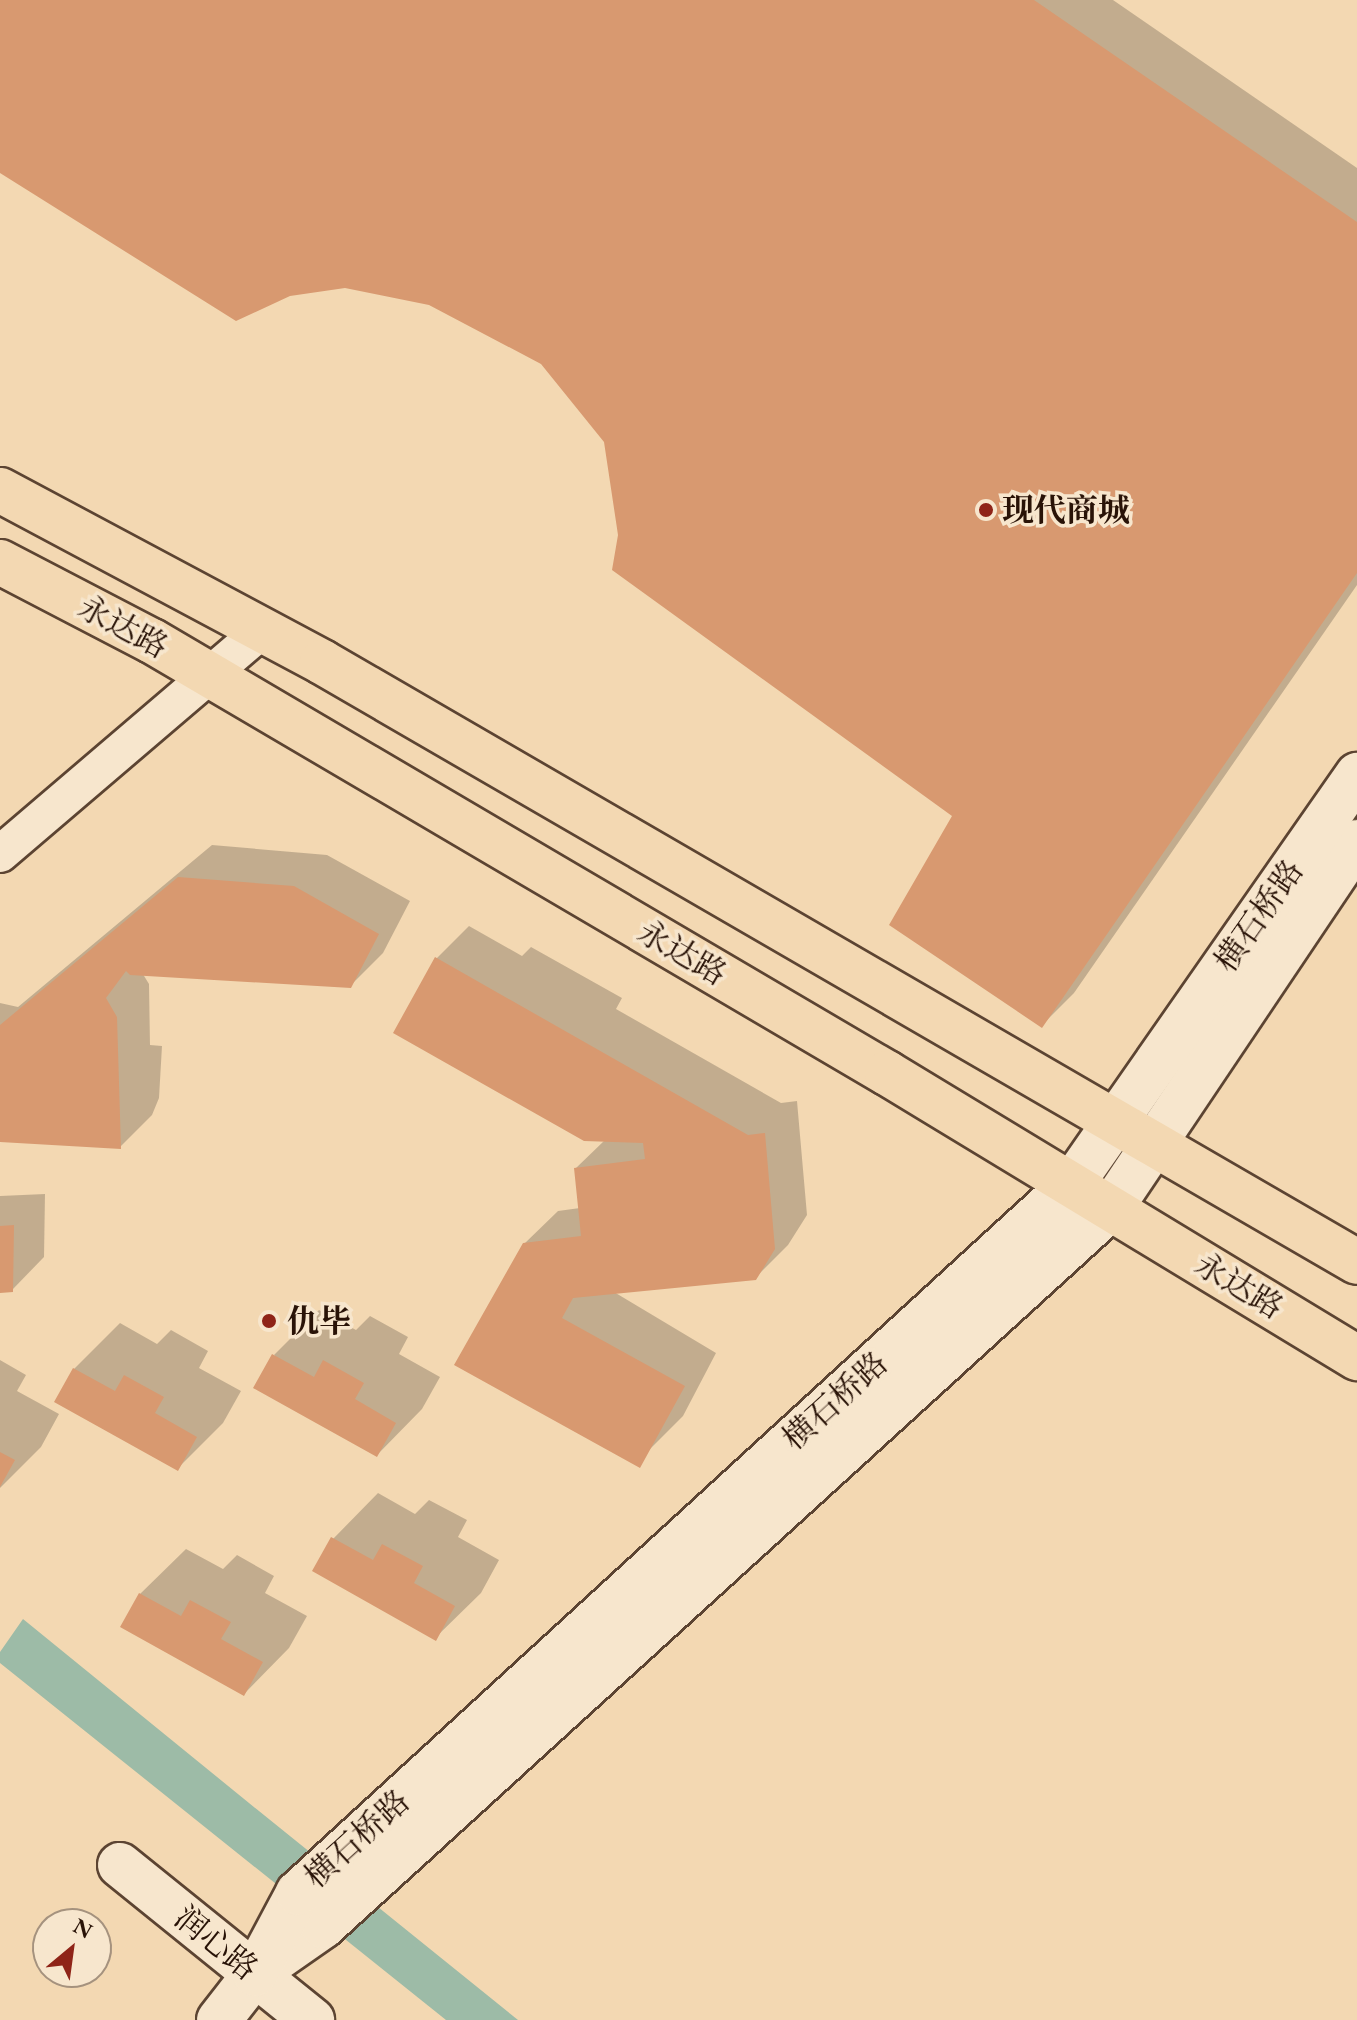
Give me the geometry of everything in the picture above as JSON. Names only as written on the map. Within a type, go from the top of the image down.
[{"type":"main road","name":"永达路","points":[[0,490],[263,629],[1156,1142],[1357,1262]]},
{"type":"main road","name":"永达路","points":[[0,562],[209,675],[1072,1184],[1357,1358]]},
{"type":"main road","name":"横石桥路","points":[[219,2020],[255,1974],[298,1893],[1072,1184],[1357,775]]},
{"type":"main road","name":"横石桥路","points":[[255,1974],[323,1926],[1111,1208],[1357,842]]},
{"type":"main road","name":"润心路","points":[[120,1865],[312,2020]]},
{"type":"street","points":[[0,854],[263,629]]},
{"type":"shaded area","points":[[23,1619],[518,2020],[446,2020],[0,1663],[0,1652]]},
{"type":"building","name":"现代商城","points":[[0,0],[1034,0],[1357,222],[1357,573],[1042,1028],[889,925],[952,816],[612,570],[618,535],[604,442],[541,364],[429,305],[345,288],[290,296],[236,321],[0,173]]},
{"type":"building","points":[[178,877],[294,886],[379,934],[351,988],[130,975],[126,971],[106,998],[117,1017],[121,1149],[0,1142],[0,1025]]},
{"type":"building","points":[[435,957],[748,1135],[765,1133],[775,1249],[756,1280],[573,1298],[562,1318],[685,1386],[640,1468],[454,1365],[523,1243],[581,1236],[574,1168],[645,1159],[643,1143],[584,1141],[393,1033]]},
{"type":"building","points":[[14,1225],[13,1292],[0,1293],[0,1226]]},
{"type":"building","points":[[272,1354],[314,1377],[323,1360],[364,1383],[355,1399],[396,1423],[377,1457],[253,1388]]},
{"type":"building","points":[[73,1368],[115,1391],[124,1375],[164,1397],[155,1413],[197,1437],[178,1471],[54,1402]]},
{"type":"building","points":[[0,1452],[15,1460],[0,1487]]},
{"type":"building","points":[[331,1537],[373,1560],[382,1544],[423,1566],[414,1583],[455,1606],[436,1641],[312,1571]]},
{"type":"building","points":[[139,1593],[181,1616],[190,1600],[231,1622],[221,1639],[263,1662],[244,1696],[120,1627]]},
{"type":"place","name":"现代商城","points":[[986,510]]},
{"type":"place","name":"仇毕","points":[[269,1321]]}]
